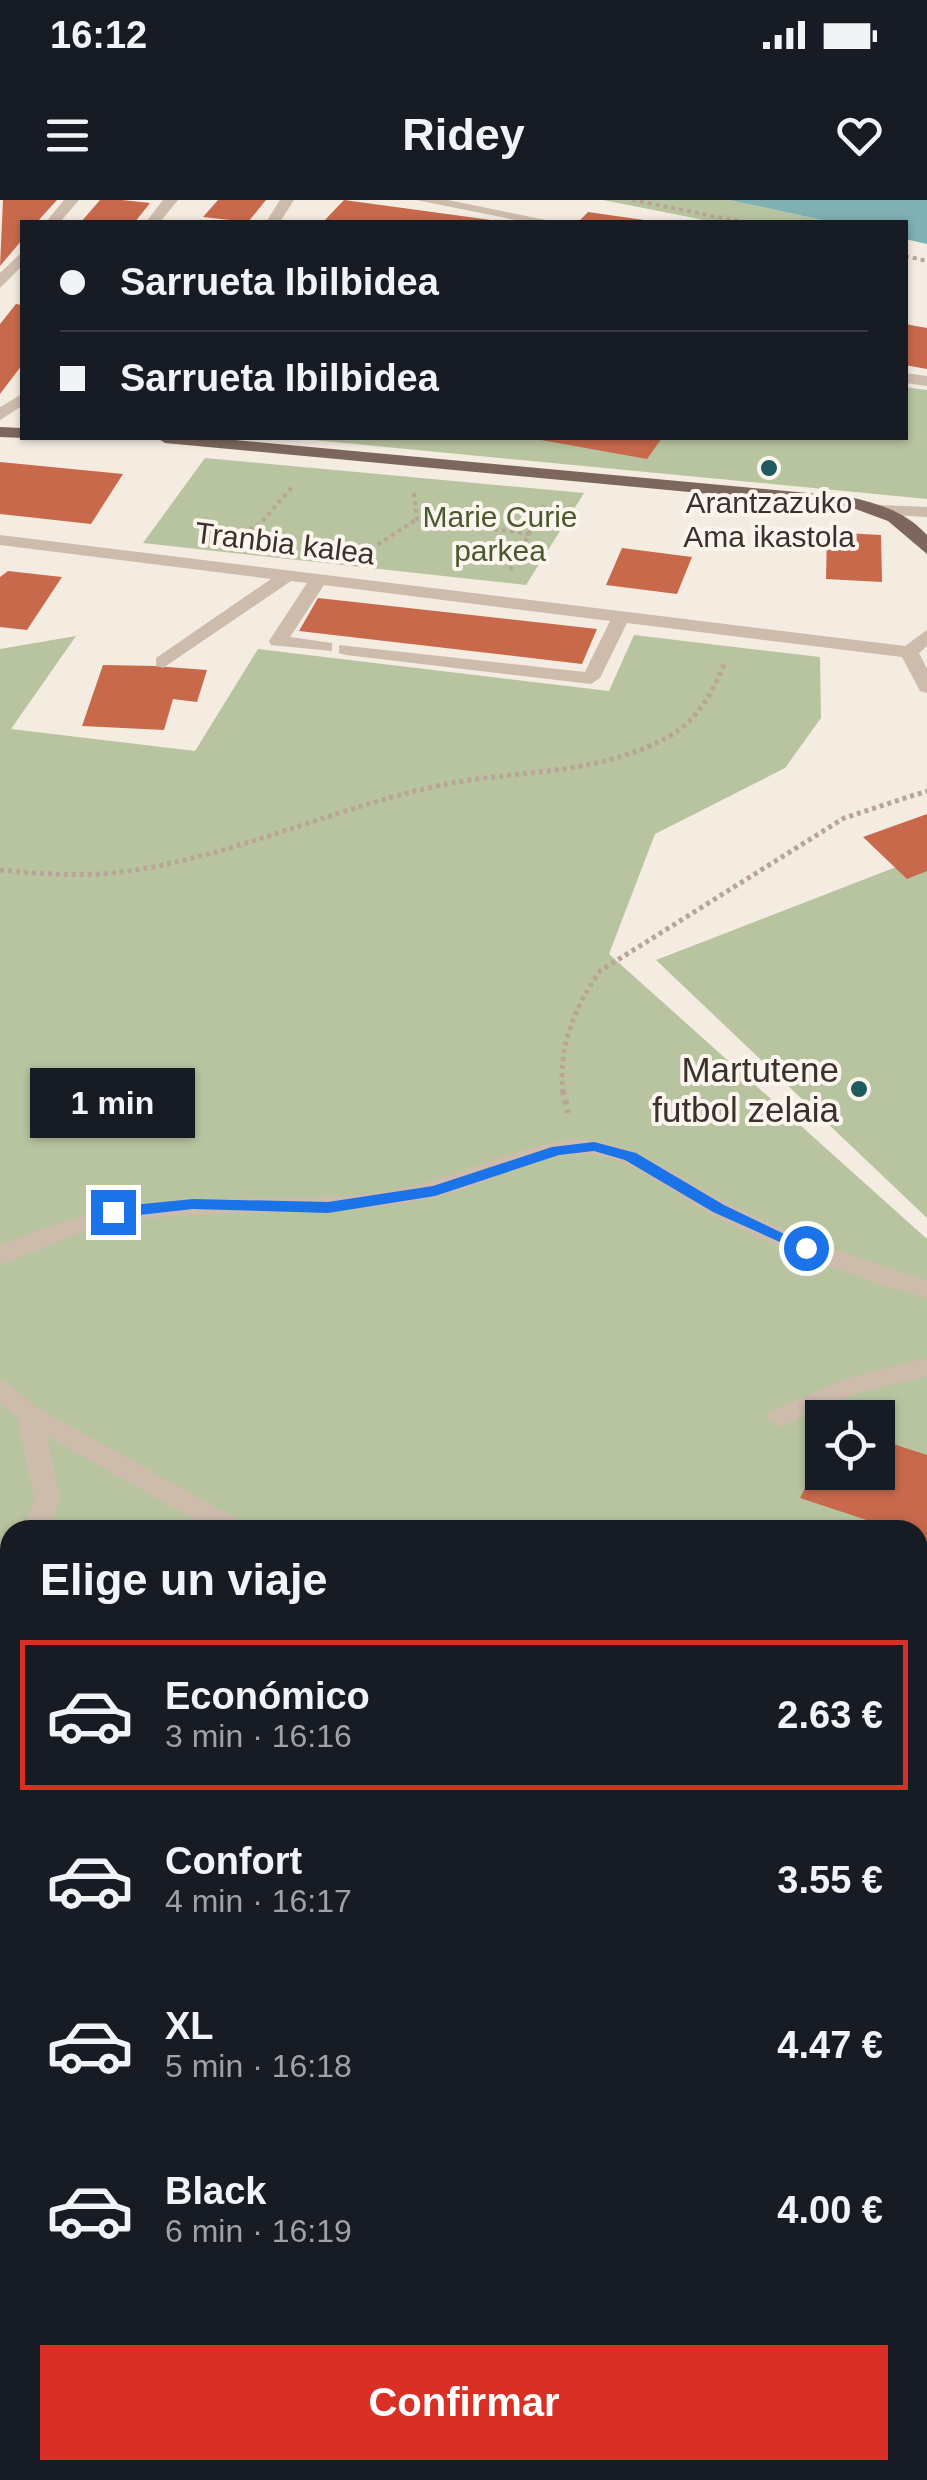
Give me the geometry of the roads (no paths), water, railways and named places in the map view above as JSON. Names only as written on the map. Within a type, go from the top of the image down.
[{"type":"main road","points":[[191,440],[850,502],[880,510],[918,533],[927,549]]},
{"type":"street","points":[[55,220],[72,200]]},
{"type":"street","points":[[423,200],[537,220]]},
{"type":"street","points":[[4,290],[20,262]]},
{"type":"street","points":[[0,416],[20,401]]},
{"type":"street","points":[[880,510],[927,512]]},
{"type":"street","name":"Tranbia kalea","points":[[0,540],[739,628],[909,652]]},
{"type":"street","points":[[163,662],[290,574]]},
{"type":"street","points":[[320,578],[278,641],[325,647]]},
{"type":"street","points":[[346,650],[592,678],[622,614]]},
{"type":"street","points":[[927,636],[909,652],[927,687]]},
{"type":"street","points":[[0,1256],[28,1240],[113,1212],[193,1204],[328,1208],[435,1190],[558,1150],[594,1146],[631,1156],[736,1216],[806,1248],[927,1290]]},
{"type":"street","points":[[780,1418],[854,1385],[927,1366]]},
{"type":"street","points":[[0,1389],[28,1414],[218,1520]]},
{"type":"street","points":[[28,1414],[47,1498],[41,1520]]},
{"type":"water","points":[[729,200],[927,200],[927,244],[908,240],[908,220],[822,220]]},
{"type":"place","name":"Arantzazuko Ama ikastola","points":[[769,468]]},
{"type":"place","name":"Martutene futbol zelaia","points":[[859,1089]]},
{"type":"park label","name":"Marie Curie parkea","points":[[500,533]]}]
